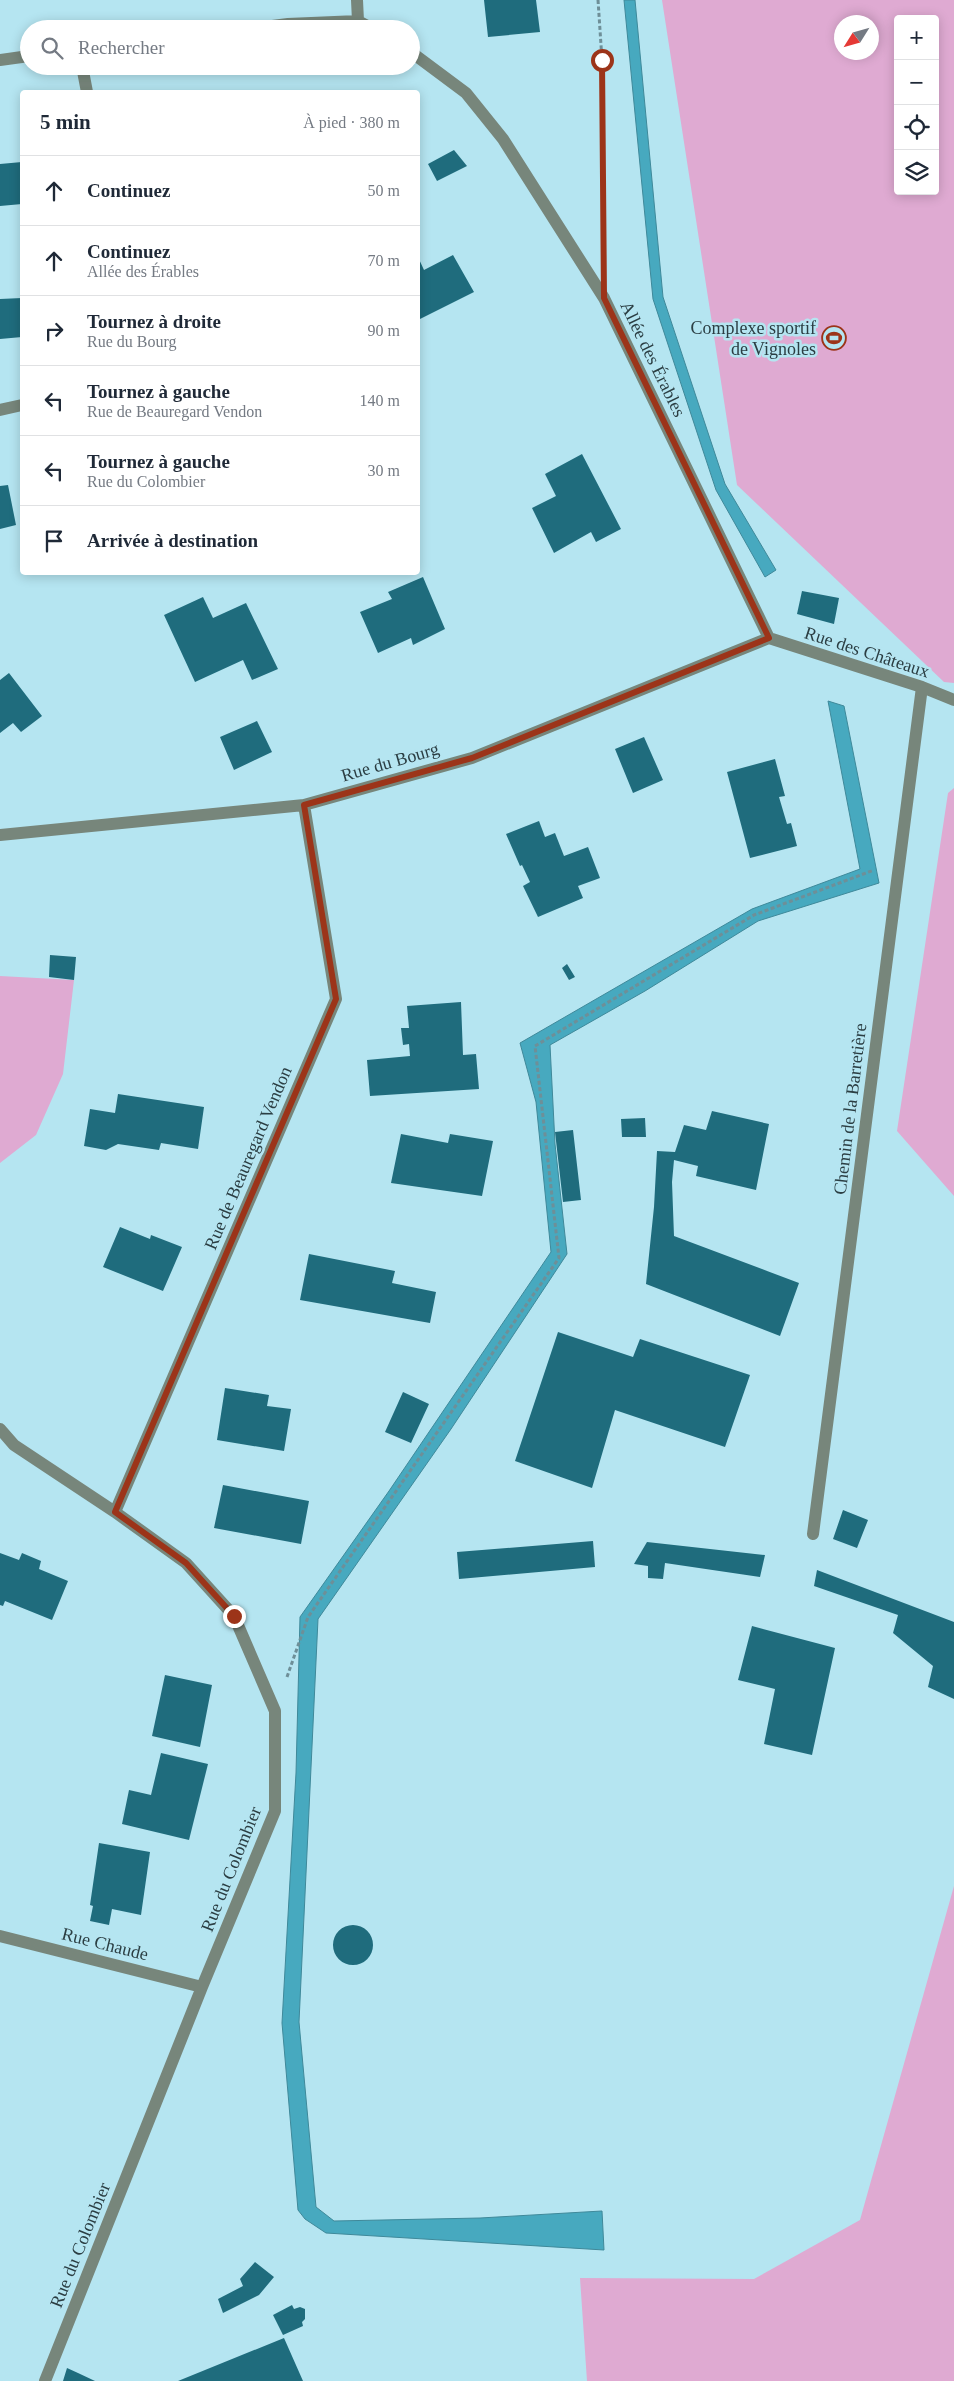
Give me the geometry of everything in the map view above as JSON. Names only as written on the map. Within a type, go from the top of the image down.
[{"type":"street","points":[[357,0],[358,20]]},
{"type":"street","points":[[0,60],[20,57]]},
{"type":"street","name":"Allée des Érables","points":[[420,59],[466,93],[503,139],[604,298],[769,638]]},
{"type":"street","points":[[84,75],[87,90]]},
{"type":"street","points":[[0,410],[20,405]]},
{"type":"street","name":"Rue des Châteaux","points":[[769,638],[922,687],[954,700]]},
{"type":"street","name":"Rue du Bourg","points":[[0,834],[304,805],[472,758],[769,638]]},
{"type":"street","name":"Chemin de la Barretière","points":[[812,1534],[922,687]]},
{"type":"street","name":"Rue de Beauregard Vendon","points":[[115,1512],[336,999],[304,805]]},
{"type":"street","name":"Rue du Colombier","points":[[0,1429],[14,1445],[115,1512],[186,1563],[234,1616],[274,1711],[275,1811],[202,1987],[45,2381]]},
{"type":"street","name":"Rue Chaude","points":[[0,1936],[202,1987]]},
{"type":"path","points":[[598,0],[602,60],[604,298]]},
{"type":"path","points":[[274,1711],[308,1617],[559,1258],[535,1046],[754,915],[900,860]]},
{"type":"shaded area","name":"Complexe sportif de Vignoles","points":[[662,0],[954,0],[954,683],[944,682],[737,485]]},
{"type":"shaded area","points":[[954,788],[954,1196],[897,1131],[948,793]]},
{"type":"shaded area","points":[[0,976],[74,980],[63,1074],[36,1135],[0,1163]]},
{"type":"shaded area","points":[[954,1886],[954,2381],[587,2381],[580,2278],[754,2279],[860,2220]]},
{"type":"water","points":[[624,0],[635,0],[663,297],[725,484],[776,570],[765,577],[716,490],[653,299]]},
{"type":"water","points":[[828,701],[844,706],[879,883],[758,921],[645,991],[550,1045],[555,1144],[567,1254],[451,1429],[318,1619],[299,2022],[316,2207],[334,2221],[480,2218],[602,2211],[604,2250],[326,2233],[305,2219],[298,2210],[282,2023],[296,1773],[300,1617],[389,1491],[551,1252],[536,1102],[520,1043],[752,909],[860,869]]},
{"type":"building","points":[[484,0],[536,0],[540,32],[488,37]]},
{"type":"building","points":[[454,150],[467,166],[437,181],[428,164]]},
{"type":"building","points":[[20,162],[20,204],[0,206],[0,164]]},
{"type":"building","points":[[453,255],[474,292],[420,319],[420,261],[424,270]]},
{"type":"building","points":[[20,298],[20,337],[0,339],[0,299]]},
{"type":"building","points":[[582,454],[621,529],[596,542],[591,532],[554,553],[532,508],[556,496],[545,474]]},
{"type":"building","points":[[8,485],[16,525],[0,529],[0,486]]},
{"type":"building","points":[[423,577],[445,629],[413,645],[411,638],[378,653],[360,612],[392,599],[388,592]]},
{"type":"building","points":[[802,591],[839,598],[834,624],[797,614]]},
{"type":"building","points":[[203,597],[213,618],[246,603],[278,669],[252,680],[243,660],[195,682],[164,615]]},
{"type":"building","points":[[9,673],[42,716],[21,732],[13,723],[0,733],[0,680]]},
{"type":"building","points":[[257,721],[272,752],[234,770],[220,737]]},
{"type":"building","points":[[644,737],[663,780],[633,793],[615,749]]},
{"type":"building","points":[[775,759],[785,796],[779,797],[787,824],[791,823],[797,846],[750,858],[727,772]]},
{"type":"building","points":[[539,821],[545,837],[555,833],[564,856],[588,847],[600,878],[578,886],[583,898],[538,917],[523,886],[530,882],[522,865],[520,866],[506,834]]},
{"type":"building","points":[[50,955],[76,957],[74,980],[49,977]]},
{"type":"building","points":[[567,964],[575,977],[569,980],[562,968]]},
{"type":"building","points":[[461,1002],[463,1055],[476,1054],[479,1089],[370,1096],[367,1060],[410,1056],[409,1044],[403,1045],[401,1028],[409,1028],[407,1006]]},
{"type":"building","points":[[118,1094],[204,1107],[198,1149],[161,1143],[159,1150],[118,1144],[106,1150],[84,1146],[90,1109],[115,1113]]},
{"type":"building","points":[[712,1111],[769,1124],[756,1190],[696,1176],[698,1166],[674,1160],[672,1182],[674,1236],[799,1283],[780,1336],[646,1284],[654,1207],[657,1151],[675,1152],[684,1125],[706,1130]]},
{"type":"building","points":[[645,1118],[646,1137],[622,1137],[621,1119]]},
{"type":"building","points":[[573,1130],[581,1200],[563,1202],[555,1132]]},
{"type":"building","points":[[401,1134],[448,1143],[450,1134],[493,1141],[482,1196],[391,1183]]},
{"type":"building","points":[[120,1227],[150,1239],[151,1235],[182,1247],[163,1291],[103,1267]]},
{"type":"building","points":[[309,1254],[395,1271],[392,1283],[436,1292],[430,1323],[300,1300]]},
{"type":"building","points":[[558,1332],[633,1357],[640,1339],[750,1375],[725,1447],[615,1410],[592,1488],[515,1461]]},
{"type":"building","points":[[225,1388],[269,1395],[267,1406],[291,1409],[284,1451],[217,1440]]},
{"type":"building","points":[[403,1392],[429,1404],[411,1443],[385,1432]]},
{"type":"building","points":[[223,1485],[309,1501],[301,1544],[214,1528]]},
{"type":"building","points":[[843,1510],[868,1520],[857,1548],[833,1539]]},
{"type":"building","points":[[593,1541],[595,1567],[459,1579],[457,1552]]},
{"type":"building","points":[[647,1542],[765,1555],[760,1577],[665,1563],[663,1579],[648,1578],[648,1566],[634,1564]]},
{"type":"building","points":[[0,1553],[19,1560],[22,1553],[41,1561],[39,1569],[68,1581],[52,1620],[5,1601],[3,1606],[0,1605]]},
{"type":"building","points":[[817,1570],[954,1622],[954,1699],[928,1687],[933,1666],[893,1633],[898,1615],[814,1586]]},
{"type":"building","points":[[752,1626],[835,1648],[812,1755],[764,1744],[775,1689],[738,1680]]},
{"type":"building","points":[[165,1675],[212,1685],[200,1747],[152,1736]]},
{"type":"building","points":[[161,1753],[208,1764],[189,1840],[122,1824],[129,1790],[151,1795]]},
{"type":"building","points":[[99,1843],[150,1852],[141,1915],[112,1909],[109,1925],[90,1921],[93,1906],[90,1905]]},
{"type":"building","points":[[353,1925],[367,1931],[373,1945],[367,1959],[353,1965],[339,1959],[333,1945],[339,1931]]},
{"type":"building","points":[[255,2262],[274,2277],[259,2295],[223,2313],[218,2299],[243,2286],[240,2279]]},
{"type":"building","points":[[292,2305],[294,2309],[300,2307],[305,2309],[303,2326],[283,2335],[273,2315]]},
{"type":"building","points":[[284,2338],[303,2381],[178,2381]]},
{"type":"building","points":[[67,2368],[78,2373],[95,2381],[63,2381]]},
{"type":"place","name":"Complexe sportif de Vignoles","points":[[834,338]]},
{"type":"route","points":[[234,1616],[186,1563],[115,1512],[336,999],[304,805],[472,758],[769,638],[604,298],[602,60]]}]
